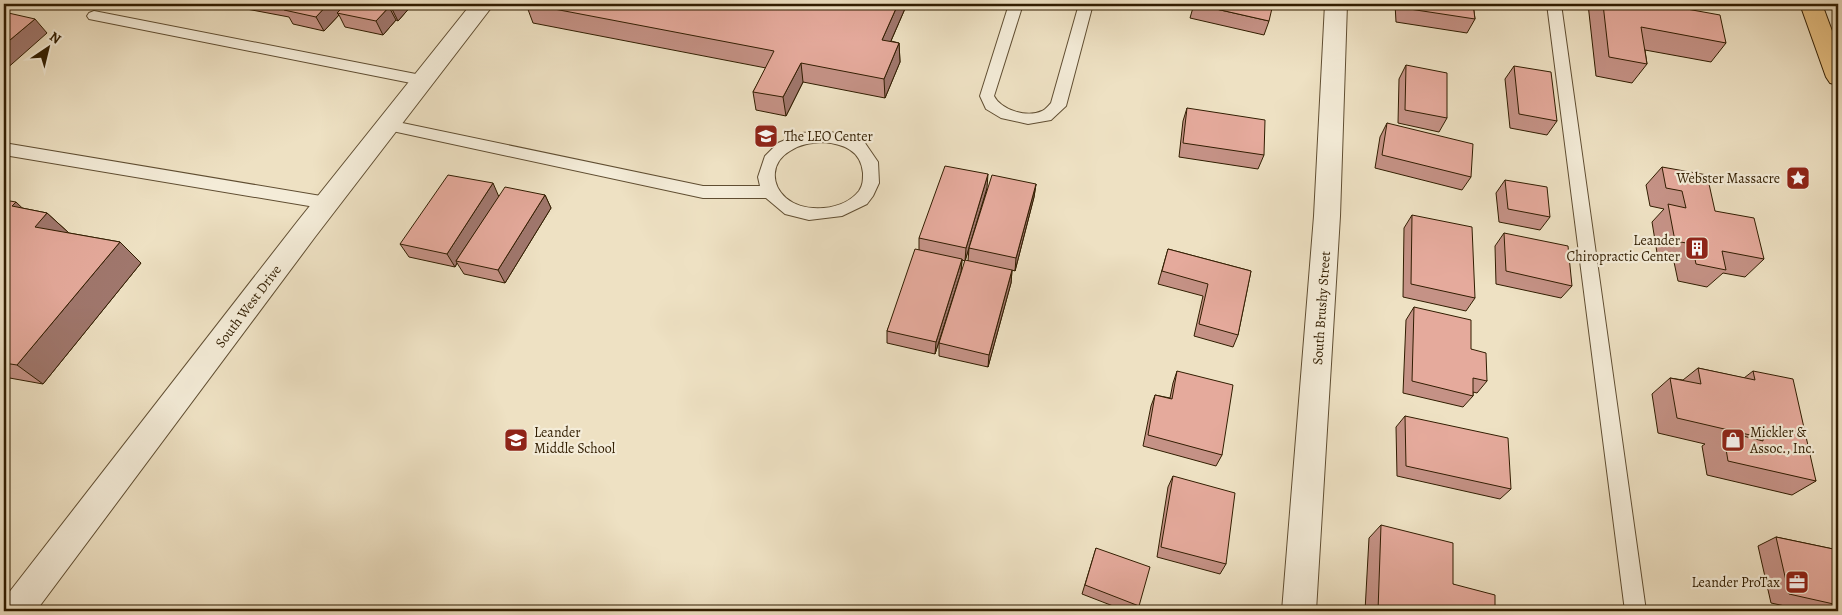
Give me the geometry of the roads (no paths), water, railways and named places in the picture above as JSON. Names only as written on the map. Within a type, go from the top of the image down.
[{"type":"main road","points":[[1811,4],[1838,77]]},
{"type":"street","name":"South West Drive","points":[[16,611],[421,80],[483,4]]},
{"type":"street","name":"South Brushy Street","points":[[1299,611],[1327,216],[1336,4]]},
{"type":"lane","points":[[1016,4],[987,96],[991,105],[998,110],[1006,114],[1028,119],[1046,116],[1058,106],[1086,4]]},
{"type":"lane","points":[[1554,4],[1636,611]]},
{"type":"lane","points":[[94,16],[421,80]]},
{"type":"lane","points":[[388,125],[703,192],[770,192],[781,205],[799,213],[820,215],[842,210],[859,201],[870,187],[873,171],[868,156],[856,145],[839,137],[819,135],[799,139],[782,148],[770,161],[766,176],[770,192]]},
{"type":"lane","points":[[4,149],[327,203]]},
{"type":"place","name":"The LEO Center","points":[[766,136]]},
{"type":"place","name":"Webster Massacre","points":[[1798,178]]},
{"type":"place","name":"Leander Chiropractic Center","points":[[1697,248]]},
{"type":"place","name":"Leander Middle School","points":[[516,440]]},
{"type":"place","name":"Mickler & Assoc., Inc.","points":[[1733,440]]},
{"type":"place","name":"Leander ProTax","points":[[1797,582]]}]
